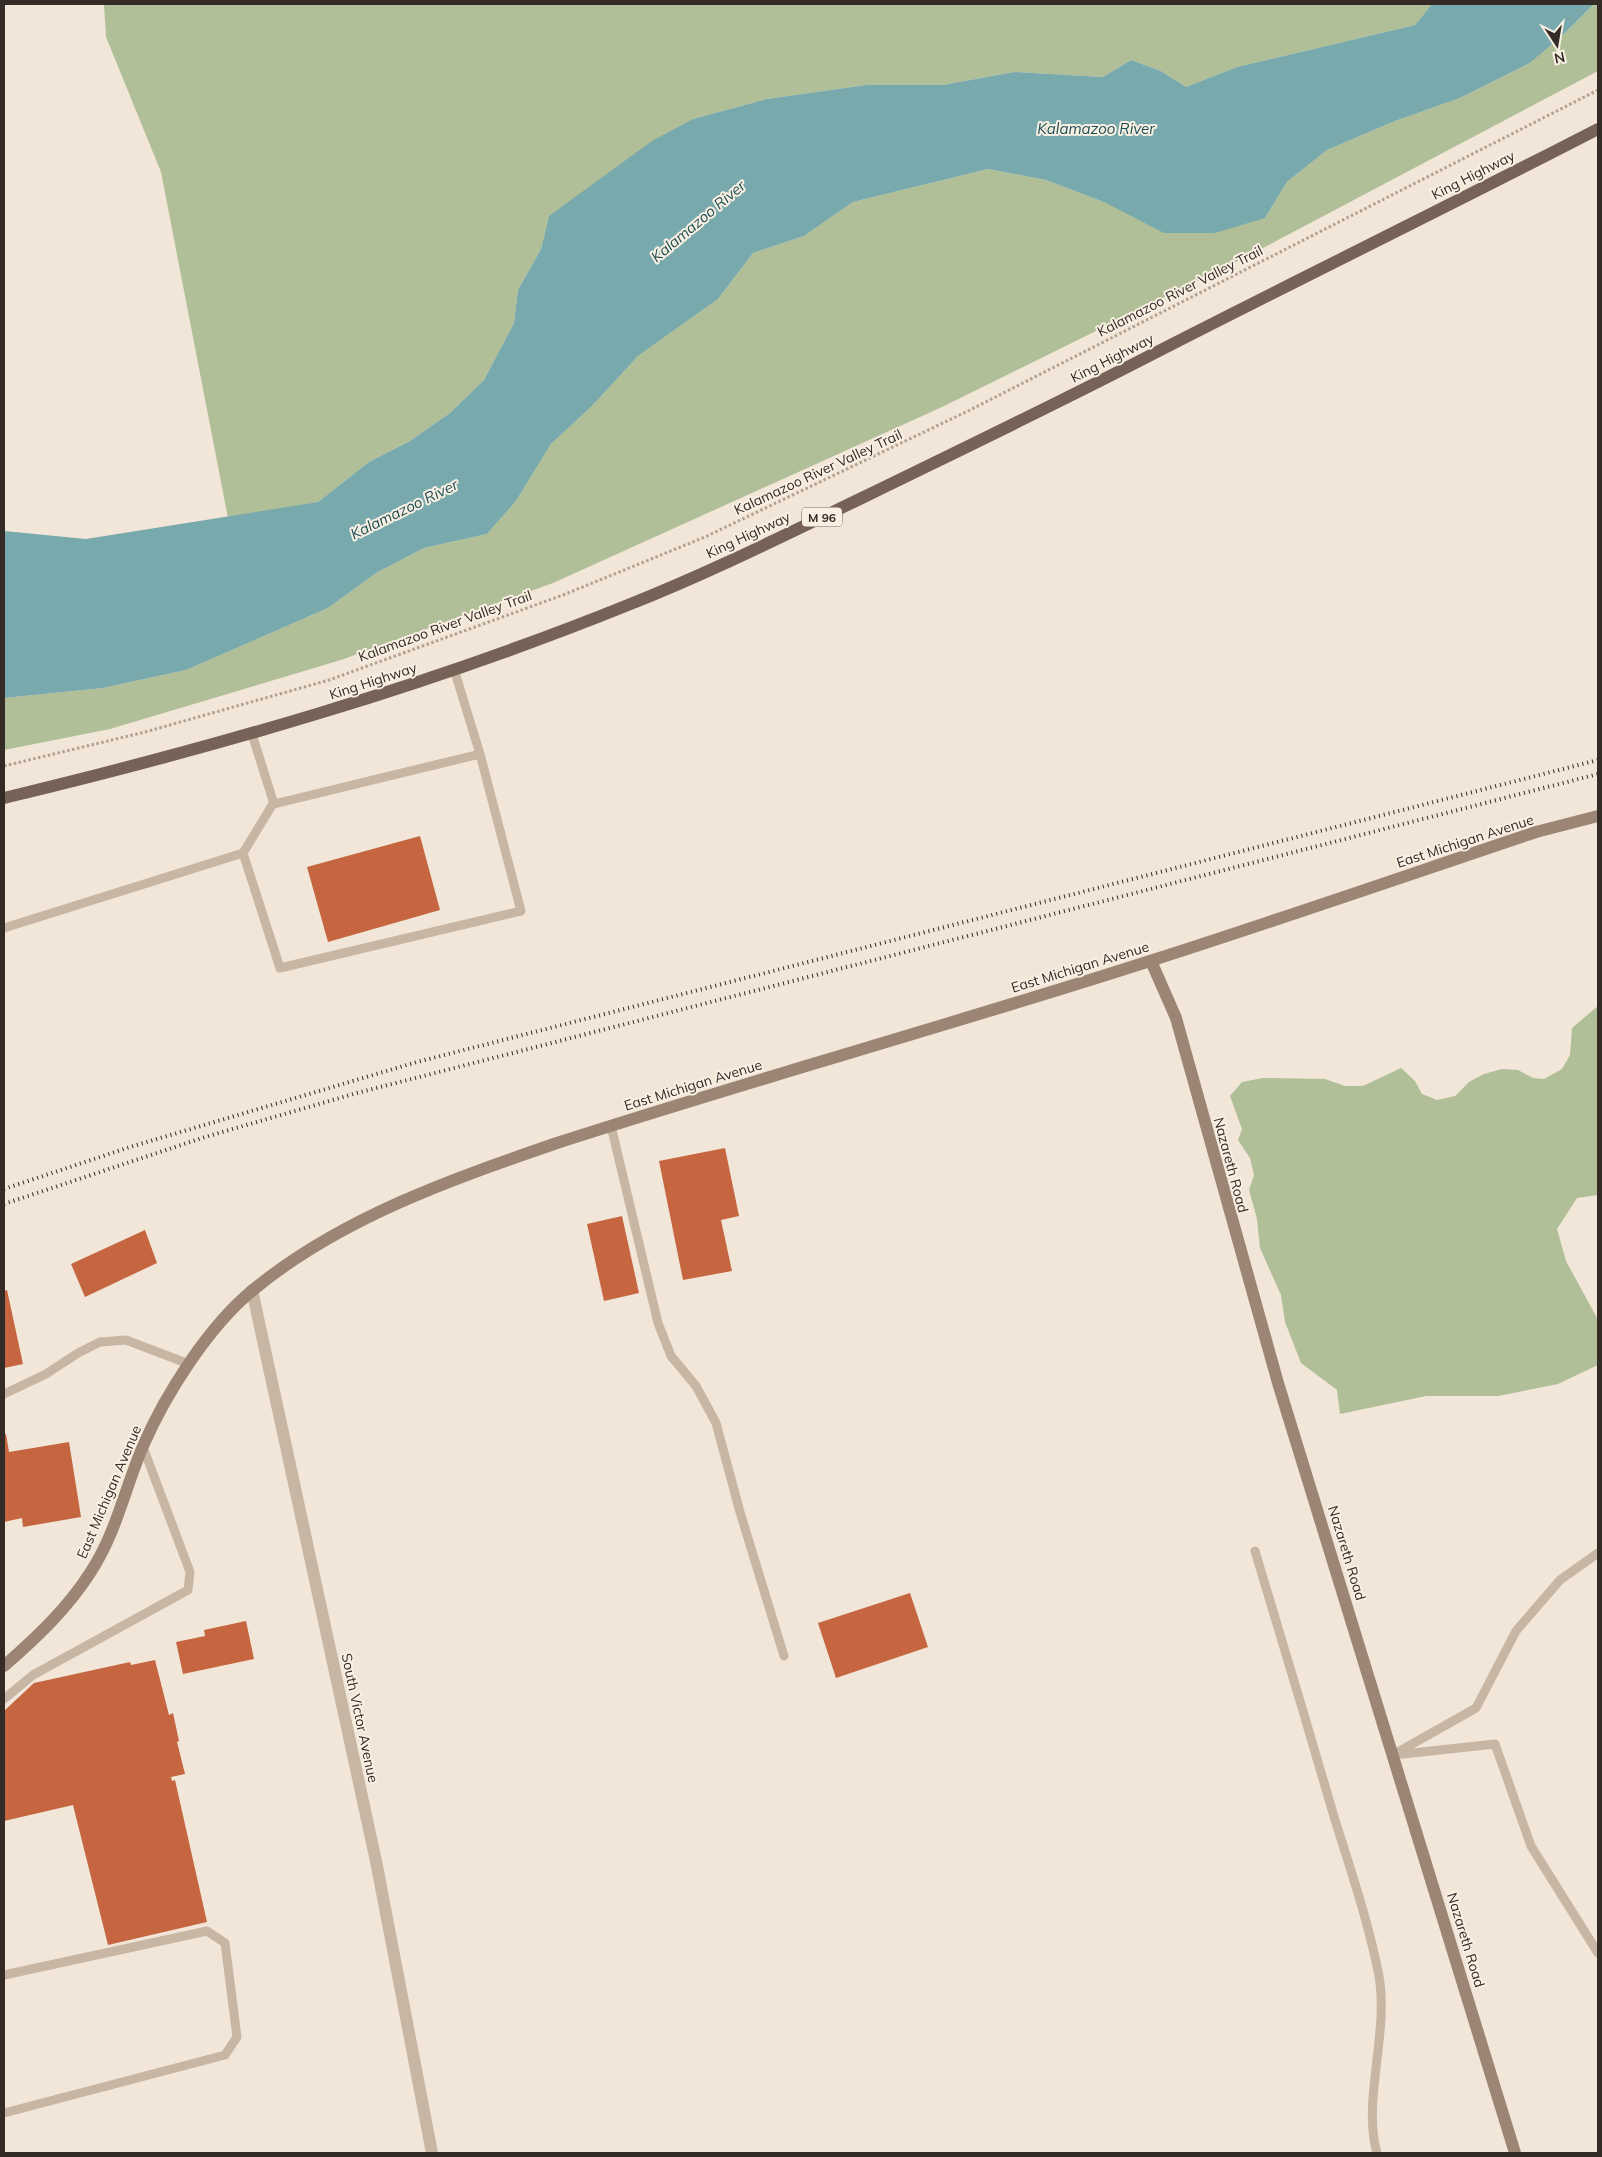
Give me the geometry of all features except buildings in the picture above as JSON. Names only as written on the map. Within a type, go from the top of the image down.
[{"type":"main road","name":"King Highway","points":[[4,798],[126,769],[252,734],[454,669],[630,604],[767,544],[1043,410],[1598,129]]},
{"type":"street","name":"East Michigan Avenue","points":[[4,1666],[61,1613],[93,1570],[117,1519],[143,1447],[189,1364],[220,1321],[252,1290],[311,1249],[369,1217],[479,1170],[612,1126],[1151,961],[1536,832],[1598,816]]},
{"type":"street","name":"Nazareth Road","points":[[1151,961],[1176,1018],[1278,1383],[1515,2153]]},
{"type":"street","name":"South Victor Avenue","points":[[252,1290],[376,1862],[432,2153]]},
{"type":"lane","points":[[243,853],[280,968],[521,911],[480,754],[454,669]]},
{"type":"lane","points":[[252,734],[274,802]]},
{"type":"lane","points":[[4,928],[243,853],[274,802],[480,754]]},
{"type":"lane","points":[[612,1126],[658,1323],[671,1356],[696,1386],[716,1423],[740,1512],[784,1656]]},
{"type":"lane","points":[[4,1394],[46,1374],[78,1353],[100,1342],[126,1340],[189,1364]]},
{"type":"lane","points":[[4,1699],[33,1675],[188,1590],[190,1572],[143,1447]]},
{"type":"lane","points":[[1255,1551],[1354,1881],[1377,1969],[1382,2009],[1374,2096],[1373,2123],[1376,2153]]},
{"type":"lane","points":[[1394,1755],[1476,1708],[1516,1631],[1560,1580],[1598,1553]]},
{"type":"lane","points":[[1394,1755],[1495,1744],[1531,1846],[1598,1953]]},
{"type":"lane","points":[[4,1975],[206,1931],[225,1943],[237,2037],[225,2055],[4,2112]]},
{"type":"path","name":"Kalamazoo River Valley Trail","points":[[4,766],[145,732],[329,680],[527,609],[652,559],[788,499],[942,424],[1598,90]]},
{"type":"green space","points":[[104,4],[1432,4],[1415,25],[1237,67],[1186,87],[1161,71],[1131,60],[1103,77],[1014,72],[943,85],[866,85],[767,99],[693,119],[549,216],[541,249],[518,290],[514,323],[484,380],[450,413],[410,441],[369,462],[318,502],[228,518],[161,172],[106,37]]},
{"type":"green space","points":[[1594,4],[1598,4],[1598,71],[1242,259],[942,407],[553,583],[341,660],[110,729],[4,750],[4,698],[103,688],[186,670],[328,608],[376,573],[424,548],[487,534],[516,501],[551,444],[592,406],[638,356],[718,299],[753,253],[804,236],[853,202],[988,169],[1046,180],[1106,203],[1265,218],[1287,182],[1327,150],[1395,121],[1460,98],[1530,63],[1564,34]]},
{"type":"green space","points":[[1598,1006],[1598,1195],[1577,1198],[1557,1229],[1566,1261],[1597,1318],[1598,1365],[1558,1384],[1498,1396],[1426,1396],[1340,1414],[1337,1390],[1301,1363],[1285,1322],[1281,1295],[1260,1248],[1257,1219],[1249,1190],[1254,1175],[1250,1158],[1238,1140],[1242,1129],[1230,1096],[1242,1082],[1263,1078],[1325,1079],[1345,1086],[1363,1086],[1401,1068],[1415,1081],[1422,1094],[1437,1100],[1455,1096],[1469,1082],[1484,1074],[1502,1069],[1518,1070],[1533,1078],[1544,1079],[1562,1069],[1570,1055],[1572,1028]]},
{"type":"water","name":"Kalamazoo River","points":[[1432,4],[1594,4],[1564,34],[1530,63],[1460,98],[1395,121],[1327,150],[1287,182],[1265,218],[1215,233],[1164,233],[1106,203],[1046,180],[988,169],[853,202],[804,236],[753,253],[718,299],[638,356],[592,406],[551,444],[516,501],[487,534],[424,548],[376,573],[328,608],[186,670],[103,688],[4,698],[4,531],[86,539],[318,502],[369,462],[410,441],[450,413],[484,380],[514,323],[518,290],[541,249],[549,216],[652,141],[693,119],[767,99],[866,85],[943,85],[1014,72],[1103,77],[1131,60],[1161,71],[1186,87],[1237,67],[1415,25]]},
{"type":"railway","points":[[4,1189],[130,1147],[417,1062],[1598,760]]},
{"type":"railway","points":[[4,1204],[205,1137],[357,1093],[1598,774]]}]
